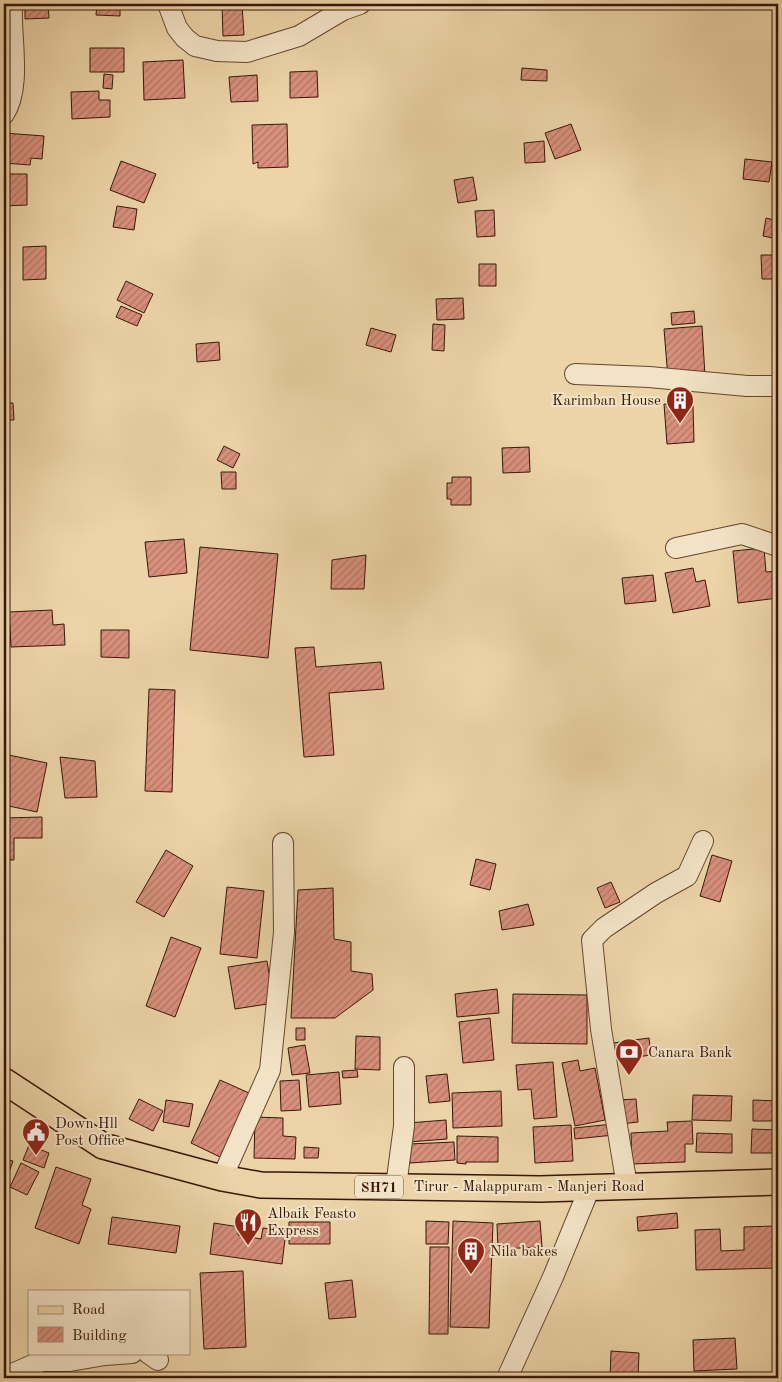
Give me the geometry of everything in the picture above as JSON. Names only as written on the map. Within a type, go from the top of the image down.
[{"type":"main road","name":"Tirur - Malappuram - Manjeri Road","points":[[4,1081],[103,1146],[222,1178],[261,1184],[540,1188],[778,1182]]},
{"type":"street","points":[[4,114],[10,101],[13,79],[12,4]]},
{"type":"street","points":[[168,4],[178,28],[185,38],[195,46],[217,51],[246,52],[299,36],[343,10],[360,4]]},
{"type":"street","points":[[575,374],[649,377],[747,386],[778,386]]},
{"type":"street","points":[[676,548],[742,534],[778,546]]},
{"type":"street","points":[[627,1186],[601,1029],[592,940],[604,928],[656,893],[687,876],[703,841]]},
{"type":"street","points":[[222,1178],[270,1070],[284,932],[283,843]]},
{"type":"street","points":[[396,1186],[404,1126],[404,1067]]},
{"type":"street","points":[[507,1378],[554,1277],[590,1186]]},
{"type":"street","points":[[4,1375],[12,1374],[42,1361],[70,1361],[118,1354]]},
{"type":"building","points":[[25,4],[48,4],[49,18],[25,19]]},
{"type":"building","points":[[97,4],[120,4],[120,16],[96,15]]},
{"type":"building","points":[[242,4],[244,35],[223,36],[222,5]]},
{"type":"building","points":[[90,48],[124,48],[124,72],[90,72]]},
{"type":"building","points":[[183,60],[185,98],[144,100],[143,62]]},
{"type":"building","points":[[522,68],[547,70],[547,81],[521,80]]},
{"type":"building","points":[[317,71],[318,97],[290,98],[290,72]]},
{"type":"building","points":[[104,74],[113,75],[112,89],[103,88]]},
{"type":"building","points":[[257,75],[258,101],[231,102],[229,77]]},
{"type":"building","points":[[99,91],[99,100],[110,100],[110,117],[72,119],[71,92]]},
{"type":"building","points":[[287,124],[288,167],[258,168],[258,162],[253,164],[252,125]]},
{"type":"building","points":[[571,124],[581,150],[555,159],[545,133]]},
{"type":"building","points":[[4,133],[44,136],[42,159],[31,158],[30,165],[4,163]]},
{"type":"building","points":[[544,141],[545,162],[525,163],[524,143]]},
{"type":"building","points":[[745,159],[772,162],[769,182],[743,179]]},
{"type":"building","points":[[121,161],[156,174],[144,203],[110,190]]},
{"type":"building","points":[[4,174],[27,174],[27,205],[4,206]]},
{"type":"building","points":[[473,177],[477,200],[458,203],[454,180]]},
{"type":"building","points":[[117,206],[137,209],[134,230],[113,227]]},
{"type":"building","points":[[494,210],[495,236],[477,237],[475,211]]},
{"type":"building","points":[[4,215],[9,215],[9,252],[4,252]]},
{"type":"building","points":[[766,218],[778,221],[778,239],[763,236]]},
{"type":"building","points":[[46,246],[46,279],[23,280],[23,247]]},
{"type":"building","points":[[761,255],[776,255],[776,279],[762,279]]},
{"type":"building","points":[[479,264],[496,264],[496,286],[479,286]]},
{"type":"building","points":[[126,281],[153,294],[144,313],[117,300]]},
{"type":"building","points":[[463,298],[464,319],[437,320],[436,299]]},
{"type":"building","points":[[773,300],[778,300],[778,321],[773,321]]},
{"type":"building","points":[[121,306],[142,315],[137,326],[116,317]]},
{"type":"building","points":[[694,311],[695,323],[672,325],[671,313]]},
{"type":"building","points":[[433,324],[445,325],[444,351],[432,350]]},
{"type":"building","points":[[702,326],[705,376],[668,378],[664,329]]},
{"type":"building","points":[[371,328],[396,335],[391,352],[366,345]]},
{"type":"building","points":[[219,342],[220,360],[197,362],[196,344]]},
{"type":"building","points":[[4,403],[13,403],[14,420],[4,420]]},
{"type":"building","name":"Karimban House","points":[[664,404],[693,406],[694,442],[667,444]]},
{"type":"building","points":[[224,446],[240,454],[233,468],[217,460]]},
{"type":"building","points":[[529,447],[530,472],[503,473],[502,448]]},
{"type":"building","points":[[221,472],[236,472],[236,489],[222,489]]},
{"type":"building","points":[[452,477],[471,477],[471,505],[451,505],[451,499],[447,499],[447,483],[452,483]]},
{"type":"building","points":[[184,539],[187,573],[149,577],[145,542]]},
{"type":"building","points":[[200,547],[278,554],[268,658],[190,650]]},
{"type":"building","points":[[764,548],[766,572],[778,571],[778,598],[738,603],[733,551]]},
{"type":"building","points":[[366,555],[364,589],[331,589],[332,560]]},
{"type":"building","points":[[693,568],[696,582],[705,580],[710,606],[673,613],[665,573]]},
{"type":"building","points":[[653,575],[656,601],[625,604],[622,578]]},
{"type":"building","points":[[52,610],[53,625],[64,624],[65,645],[11,647],[9,612]]},
{"type":"building","points":[[101,630],[129,630],[129,658],[101,657]]},
{"type":"building","points":[[314,647],[316,667],[381,662],[384,689],[329,693],[334,755],[304,757],[295,648]]},
{"type":"building","points":[[149,689],[175,690],[172,792],[145,791]]},
{"type":"building","points":[[4,754],[47,763],[37,812],[4,805]]},
{"type":"building","points":[[60,757],[95,761],[97,797],[65,798]]},
{"type":"building","points":[[42,817],[42,838],[14,838],[14,860],[4,860],[4,818]]},
{"type":"building","points":[[166,850],[193,866],[164,917],[136,902]]},
{"type":"building","points":[[712,855],[732,861],[720,902],[700,896]]},
{"type":"building","points":[[476,859],[496,864],[490,890],[470,885]]},
{"type":"building","points":[[611,882],[620,902],[605,908],[597,888]]},
{"type":"building","points":[[227,887],[264,891],[257,958],[220,954]]},
{"type":"building","points":[[333,888],[334,939],[351,942],[351,971],[372,974],[373,990],[335,1018],[291,1018],[298,890]]},
{"type":"building","points":[[528,904],[534,925],[502,930],[499,911]]},
{"type":"building","points":[[171,937],[201,948],[175,1017],[146,1006]]},
{"type":"building","points":[[267,961],[274,1003],[235,1009],[228,967]]},
{"type":"building","points":[[497,989],[499,1013],[457,1017],[455,994]]},
{"type":"building","points":[[513,994],[587,995],[587,1044],[512,1043]]},
{"type":"building","points":[[490,1018],[494,1060],[463,1063],[459,1022]]},
{"type":"building","points":[[296,1028],[305,1028],[305,1040],[296,1040]]},
{"type":"building","points":[[356,1036],[380,1037],[380,1070],[355,1069]]},
{"type":"building","points":[[649,1038],[651,1055],[615,1060],[613,1043]]},
{"type":"building","points":[[305,1045],[310,1073],[292,1075],[288,1048]]},
{"type":"building","points":[[578,1060],[580,1071],[595,1068],[605,1120],[575,1126],[562,1063]]},
{"type":"building","points":[[553,1062],[557,1117],[534,1119],[531,1089],[518,1090],[516,1065]]},
{"type":"building","points":[[357,1070],[358,1077],[343,1078],[342,1071]]},
{"type":"building","points":[[339,1072],[341,1104],[309,1107],[306,1075]]},
{"type":"building","points":[[447,1074],[450,1101],[429,1103],[426,1076]]},
{"type":"building","points":[[220,1080],[249,1093],[220,1157],[191,1143]]},
{"type":"building","points":[[299,1080],[301,1110],[281,1111],[280,1081]]},
{"type":"building","points":[[501,1091],[502,1126],[453,1128],[452,1093]]},
{"type":"building","points":[[693,1095],[732,1096],[731,1121],[692,1120]]},
{"type":"building","points":[[139,1099],[163,1111],[153,1131],[129,1119]]},
{"type":"building","points":[[636,1099],[638,1122],[621,1124],[618,1100]]},
{"type":"building","points":[[166,1100],[193,1104],[189,1127],[163,1122]]},
{"type":"building","points":[[753,1100],[778,1101],[778,1121],[753,1121]]},
{"type":"building","points":[[255,1117],[283,1118],[283,1136],[296,1137],[295,1159],[254,1158]]},
{"type":"building","points":[[446,1120],[447,1139],[409,1142],[408,1123]]},
{"type":"building","points":[[692,1121],[693,1144],[685,1144],[685,1162],[632,1164],[631,1133],[668,1131],[667,1122]]},
{"type":"building","points":[[613,1124],[614,1135],[575,1139],[574,1128]]},
{"type":"building","points":[[571,1125],[573,1161],[535,1163],[533,1127]]},
{"type":"building","points":[[752,1129],[778,1130],[778,1153],[751,1153]]},
{"type":"building","points":[[697,1133],[732,1134],[732,1153],[696,1152]]},
{"type":"building","points":[[457,1136],[498,1137],[498,1162],[457,1163]]},
{"type":"building","points":[[454,1142],[455,1160],[410,1163],[409,1144]]},
{"type":"building","name":"Down Hll Post Office","points":[[29,1145],[49,1153],[44,1168],[23,1160]]},
{"type":"building","points":[[304,1147],[319,1148],[318,1158],[304,1158]]},
{"type":"building","points":[[4,1158],[13,1161],[7,1178],[4,1177]]},
{"type":"building","points":[[21,1163],[39,1172],[27,1195],[10,1187]]},
{"type":"building","points":[[56,1167],[91,1179],[82,1205],[91,1209],[79,1244],[35,1228]]},
{"type":"building","points":[[677,1213],[678,1228],[638,1231],[637,1217]]},
{"type":"building","points":[[112,1217],[180,1226],[176,1253],[108,1244]]},
{"type":"building","points":[[426,1221],[449,1222],[448,1244],[426,1244]]},
{"type":"building","name":"Nila bakes","points":[[453,1221],[493,1223],[489,1328],[450,1327]]},
{"type":"building","points":[[540,1221],[542,1247],[498,1249],[497,1224]]},
{"type":"building","points":[[289,1222],[330,1222],[330,1244],[289,1244]]},
{"type":"building","name":"Albaik Feasto Express","points":[[214,1223],[239,1227],[238,1235],[261,1239],[263,1228],[286,1231],[282,1264],[210,1254]]},
{"type":"building","points":[[774,1226],[775,1249],[778,1248],[778,1268],[696,1270],[695,1230],[720,1229],[721,1251],[744,1250],[744,1227]]},
{"type":"building","points":[[430,1247],[449,1247],[448,1334],[429,1334]]},
{"type":"building","points":[[243,1271],[246,1347],[204,1349],[200,1273]]},
{"type":"building","points":[[776,1272],[778,1272],[778,1289],[775,1288]]},
{"type":"building","points":[[352,1280],[356,1317],[329,1319],[325,1283]]},
{"type":"building","points":[[735,1338],[737,1369],[694,1371],[693,1340]]},
{"type":"building","points":[[611,1351],[639,1353],[638,1378],[610,1378]]},
{"type":"building","points":[[149,1375],[150,1378],[127,1378],[127,1376]]},
{"type":"building","points":[[746,1377],[778,1378],[746,1378]]},
{"type":"place","name":"Karimban House","points":[[680,424]]},
{"type":"place","name":"Canara Bank","points":[[629,1076]]},
{"type":"place","name":"Down Hll Post Office","points":[[36,1156]]},
{"type":"place","name":"Albaik Feasto Express","points":[[248,1246]]},
{"type":"place","name":"Nila bakes","points":[[471,1275]]}]
